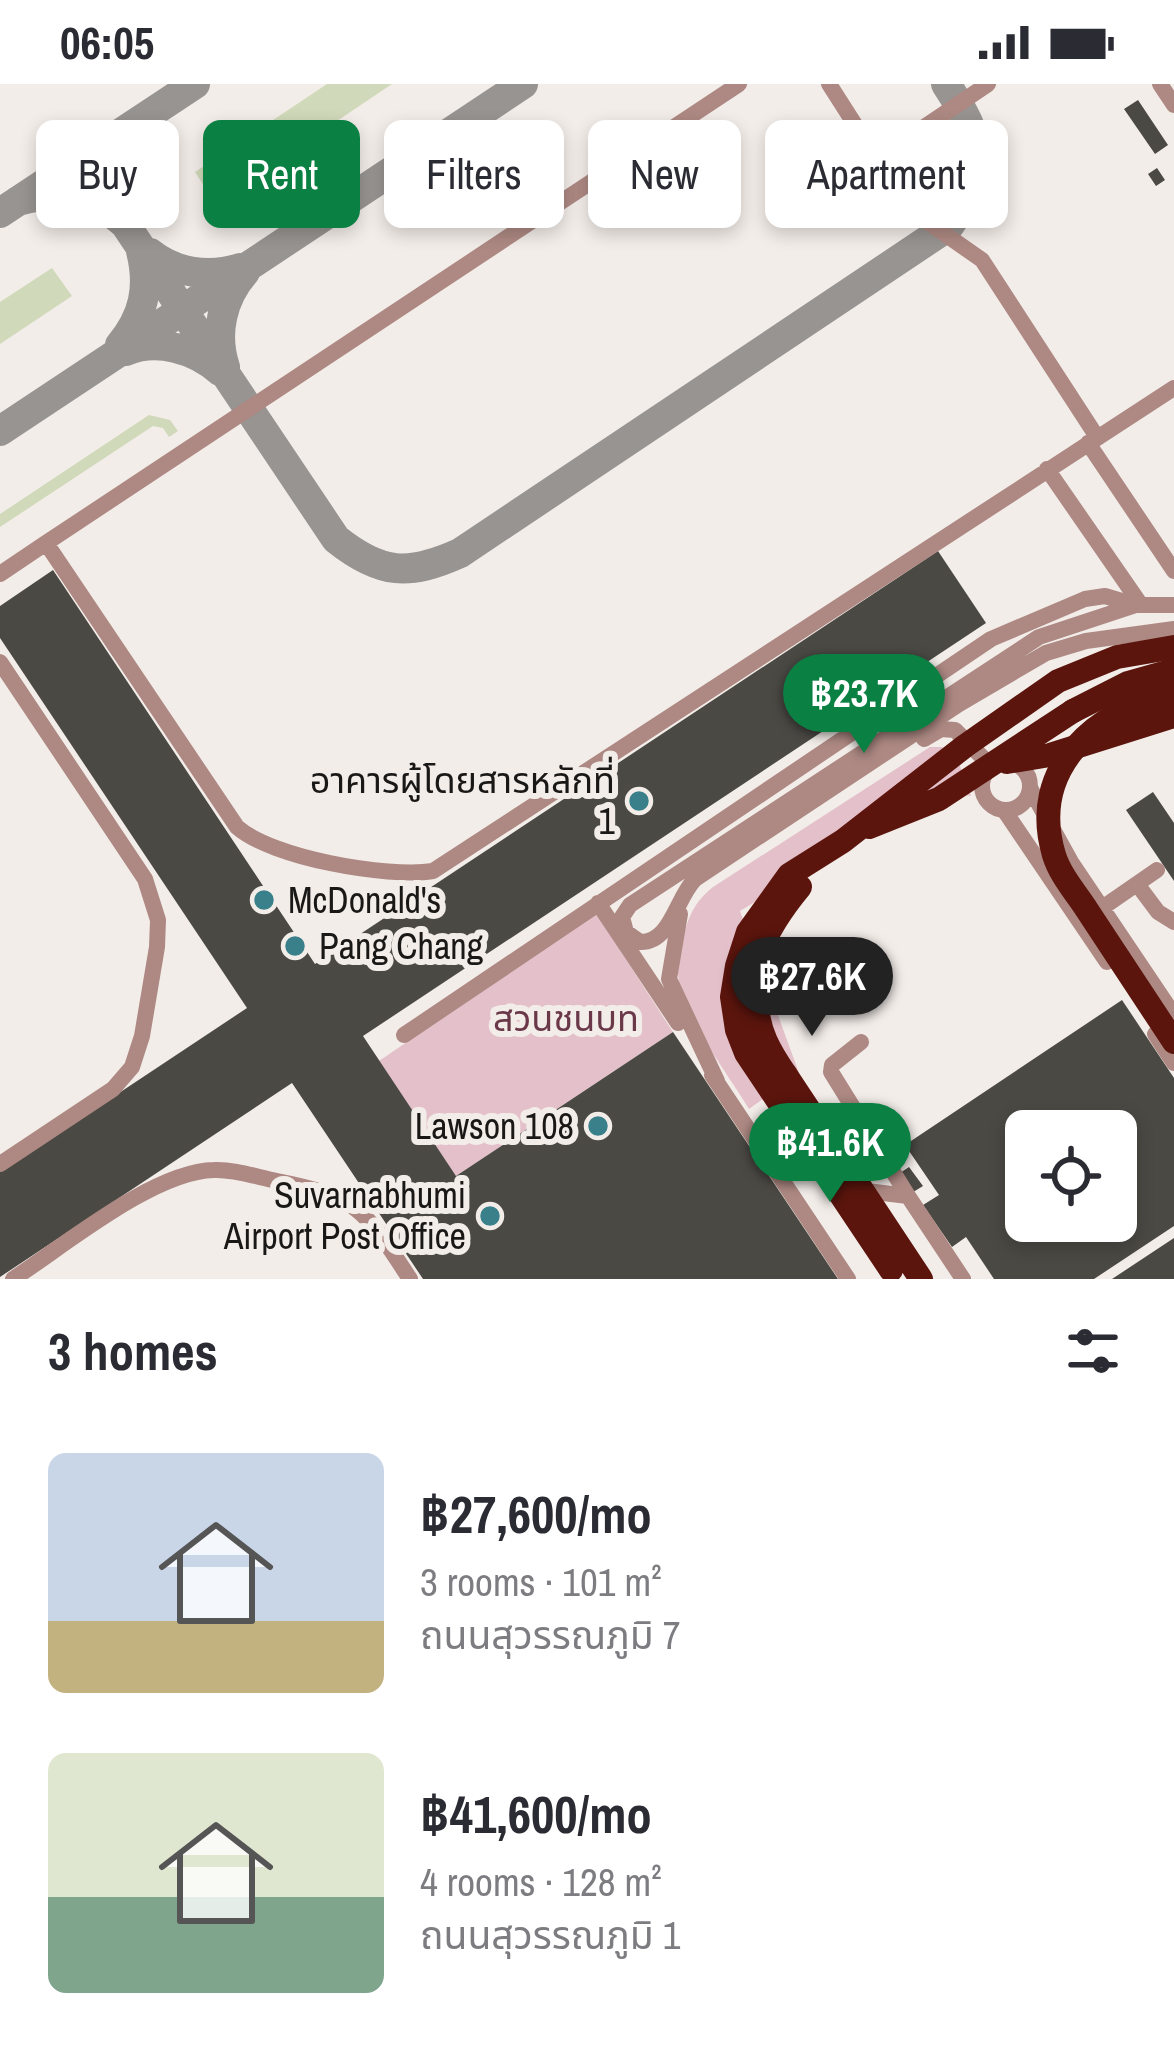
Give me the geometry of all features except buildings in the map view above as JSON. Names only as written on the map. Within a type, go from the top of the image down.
[{"type":"highway","points":[[915,1279],[767,1047],[757,1017],[757,967],[770,920],[798,882],[843,841],[1058,681],[1118,657],[1174,647]]},
{"type":"highway","points":[[915,1279],[760,1053],[748,1006],[756,955],[802,885],[1072,711],[1128,683],[1174,670]]},
{"type":"highway","points":[[1174,693],[1144,699],[1093,728],[1070,749],[1056,771],[1048,813],[1059,868],[1174,1042]]},
{"type":"highway","points":[[999,764],[1050,755],[1174,716]]},
{"type":"highway","points":[[881,1279],[729,1048],[718,1011],[723,961],[743,919],[780,874],[842,836],[903,817]]},
{"type":"highway","points":[[843,841],[797,869],[766,902],[748,932],[732,997],[736,1030],[746,1053],[897,1279]]},
{"type":"street","points":[[0,574],[739,84]]},
{"type":"street","points":[[829,84],[852,120]]},
{"type":"street","points":[[935,120],[988,84]]},
{"type":"street","points":[[1160,84],[1174,105]]},
{"type":"street","points":[[936,228],[982,260],[1174,571]]},
{"type":"street","points":[[46,543],[237,827],[250,839],[276,851],[406,875],[434,871],[460,855],[1174,388]]},
{"type":"street","points":[[1048,469],[1138,605]]},
{"type":"street","points":[[404,1035],[1007,630],[1085,599],[1106,596],[1138,605]]},
{"type":"street","points":[[622,934],[622,917],[631,905],[1039,638],[1138,605],[1174,604]]},
{"type":"street","points":[[622,934],[640,942],[655,941],[695,879],[959,704],[1046,653],[1086,641],[1174,629]]},
{"type":"street","points":[[0,662],[145,879],[158,920],[142,1036],[132,1067],[113,1089],[0,1164]]},
{"type":"street","points":[[717,1081],[670,979],[677,926],[687,900],[935,732],[950,729],[999,764],[1021,767],[1064,848],[1171,1011],[1147,1022]]},
{"type":"street","points":[[999,764],[982,789],[989,803],[1004,810],[1174,1063]]},
{"type":"street","points":[[1004,810],[1019,806],[1030,788]]},
{"type":"street","points":[[706,830],[718,848]]},
{"type":"street","points":[[1039,862],[1048,849],[1064,848]]},
{"type":"street","points":[[1102,908],[1157,870]]},
{"type":"street","points":[[1138,884],[1158,912],[1174,922]]},
{"type":"street","points":[[598,903],[848,1279]]},
{"type":"street","points":[[1105,958],[1126,944]]},
{"type":"street","points":[[854,1190],[866,1172],[867,1148],[820,1071],[826,1061],[861,1042],[832,1065],[831,1072],[963,1279]]},
{"type":"street","points":[[769,1159],[811,1166],[854,1190],[915,1279]]},
{"type":"street","points":[[13,1279],[154,1186],[217,1169],[327,1190],[353,1203],[370,1218],[410,1279]]},
{"type":"street","points":[[854,1190],[908,1196]]},
{"type":"green space","points":[[930,747],[942,747],[960,766],[971,796],[938,791],[740,911],[799,1073],[749,1109],[695,1023],[680,988],[679,964],[691,914],[713,887]]},
{"type":"green space","name":"สวนชนบท","points":[[596,913],[673,1032],[456,1176],[379,1061]]},
{"type":"shaded area","points":[[327,84],[392,84],[338,120],[273,120]]},
{"type":"shaded area","points":[[52,268],[72,296],[0,344],[0,302]]},
{"type":"shaded area","points":[[149,415],[170,420],[178,431],[169,437],[163,428],[153,426],[0,527],[0,514]]},
{"type":"taxiway","points":[[0,213],[195,84]]},
{"type":"taxiway","points":[[0,431],[523,84]]},
{"type":"taxiway","points":[[18,201],[50,194],[76,195],[125,224],[336,539],[367,560],[410,568],[460,553],[949,226],[971,188],[977,155],[968,122],[946,84]]},
{"type":"taxiway","points":[[120,345],[143,301],[141,251]]},
{"type":"taxiway","points":[[150,253],[193,272],[240,268]]},
{"type":"taxiway","points":[[225,367],[222,317],[245,272]]},
{"type":"taxiway","points":[[126,351],[175,348],[220,371]]},
{"type":"place","name":"อาคารผู้โดยสารหลักที่ 1","points":[[639,801]]},
{"type":"place","name":"McDonald's","points":[[264,900]]},
{"type":"place","name":"Pang Chang","points":[[295,946]]},
{"type":"place","name":"Lawson 108","points":[[598,1126]]},
{"type":"place","name":"Suvarnabhumi Airport Post Office","points":[[490,1216]]}]
